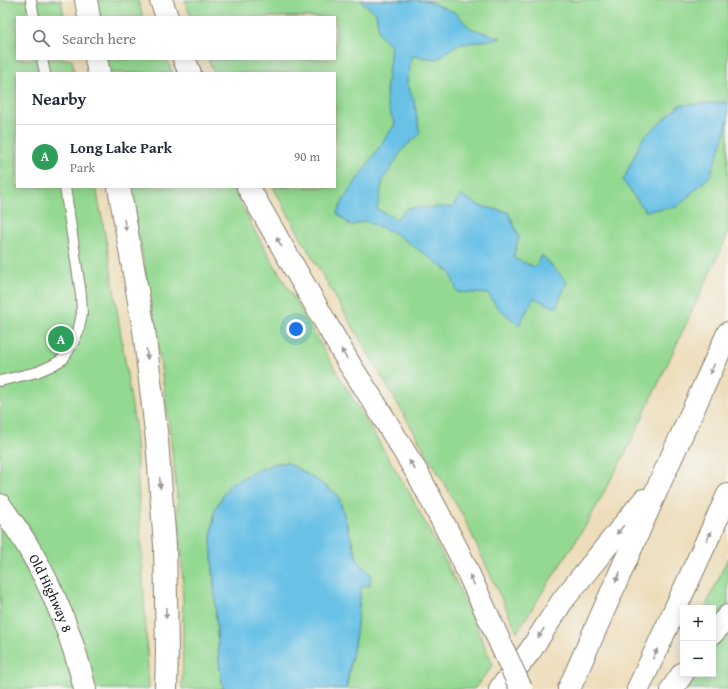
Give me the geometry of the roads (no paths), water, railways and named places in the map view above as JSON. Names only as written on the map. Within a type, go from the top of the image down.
[{"type":"main road","points":[[86,0],[89,16]]},
{"type":"main road","points":[[161,0],[167,16]]},
{"type":"main road","points":[[96,60],[99,72]]},
{"type":"main road","points":[[184,60],[190,72]]},
{"type":"main road","points":[[119,188],[144,330],[157,440],[165,545],[167,650],[166,689]]},
{"type":"main road","points":[[249,188],[350,365],[419,476],[460,553],[521,689]]},
{"type":"main road","points":[[569,689],[728,333]]},
{"type":"main road","points":[[500,689],[530,651],[563,600],[662,478]]},
{"type":"main road","points":[[638,689],[728,495]]},
{"type":"main road","name":"Old Highway 8","points":[[0,505],[27,545],[56,600],[72,641],[85,689]]},
{"type":"main road","points":[[716,630],[728,616]]},
{"type":"main road","points":[[672,689],[680,677]]},
{"type":"lane","points":[[31,0],[34,16]]},
{"type":"lane","points":[[42,60],[45,72]]},
{"type":"lane","points":[[0,381],[37,372],[63,359],[78,332],[82,313],[81,295],[66,188]]},
{"type":"water","points":[[361,0],[425,0],[456,13],[470,28],[501,38],[456,45],[438,59],[412,56],[407,82],[414,101],[420,134],[403,149],[383,180],[377,209],[396,219],[408,208],[452,207],[461,195],[480,206],[508,212],[519,237],[513,258],[535,267],[542,255],[567,282],[556,308],[534,298],[519,325],[497,307],[488,294],[457,292],[450,272],[395,233],[364,221],[351,226],[337,213],[345,197],[395,124],[387,105],[386,91],[391,47],[379,33],[376,13]]},
{"type":"water","points":[[728,102],[728,118],[725,134],[710,176],[677,207],[645,211],[623,181],[642,139],[680,105]]},
{"type":"water","points":[[277,463],[288,463],[338,495],[358,562],[371,574],[370,585],[361,587],[356,633],[346,689],[223,689],[219,662],[211,538],[215,509],[230,484],[258,470]]},
{"type":"place","name":"Long Lake Park","points":[[61,339]]}]
